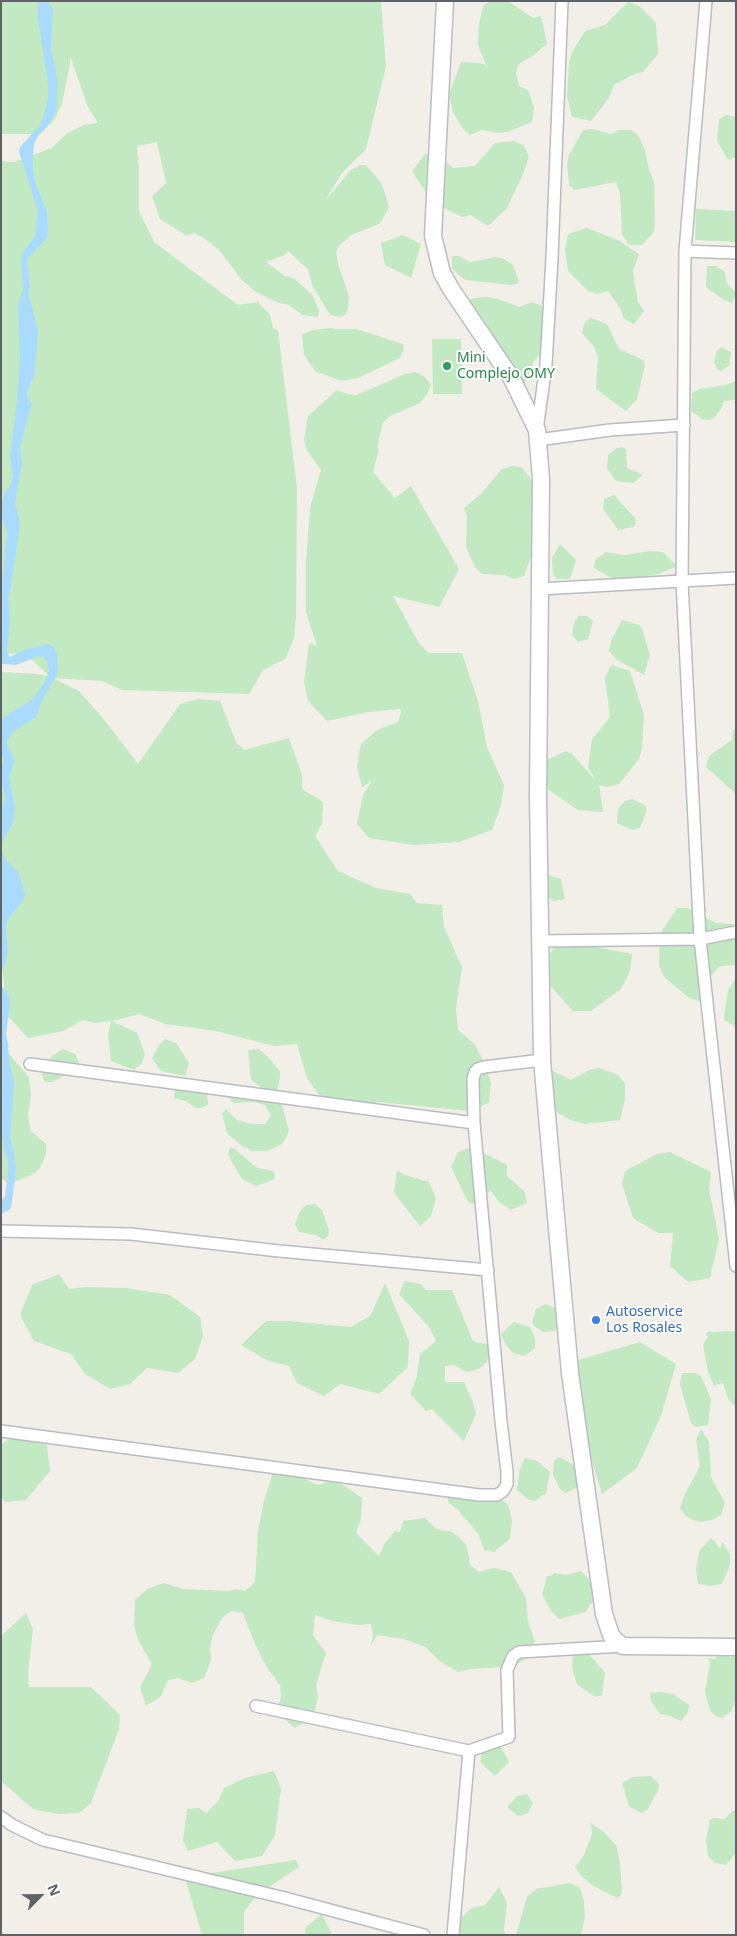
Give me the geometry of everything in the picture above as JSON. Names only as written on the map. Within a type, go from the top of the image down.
[{"type":"main road","points":[[445,1],[434,243],[442,273],[512,379],[538,435],[540,479],[540,941],[542,1060],[570,1373],[604,1614],[611,1635],[623,1646],[736,1648]]},
{"type":"street","points":[[562,1],[552,258],[546,365],[538,435],[684,425]]},
{"type":"street","points":[[706,1],[685,251],[682,582],[700,939],[736,1266]]},
{"type":"street","points":[[685,251],[736,253]]},
{"type":"street","points":[[540,589],[736,578]]},
{"type":"street","points":[[540,941],[700,939],[736,932]]},
{"type":"street","points":[[1,1431],[469,1494],[488,1496],[497,1495],[503,1491],[507,1484],[507,1472],[474,1123],[472,1079],[478,1068],[542,1060]]},
{"type":"street","points":[[30,1064],[474,1123]]},
{"type":"street","points":[[1,1231],[131,1234],[279,1251],[488,1270]]},
{"type":"street","points":[[256,1706],[469,1750],[509,1737],[507,1670],[513,1656],[519,1652],[623,1646]]},
{"type":"street","points":[[453,1935],[469,1750]]},
{"type":"street","points":[[1,1817],[12,1826],[43,1840],[285,1898],[424,1935]]},
{"type":"green space","points":[[1,1],[381,1],[386,66],[366,149],[342,173],[325,201],[351,170],[361,165],[366,165],[382,184],[389,207],[381,222],[351,235],[339,246],[336,252],[349,296],[348,309],[346,314],[341,317],[330,315],[313,287],[308,269],[288,251],[285,255],[266,262],[285,276],[295,279],[313,296],[319,310],[318,317],[303,315],[289,305],[279,303],[256,292],[242,280],[218,249],[204,238],[194,233],[187,236],[160,219],[152,196],[166,183],[157,142],[137,146],[139,211],[154,242],[238,305],[258,302],[270,315],[273,329],[278,330],[297,488],[296,617],[294,639],[285,659],[263,670],[249,694],[122,690],[102,681],[53,678],[79,691],[106,722],[138,764],[180,704],[198,699],[220,701],[236,742],[244,750],[289,738],[302,775],[302,789],[323,802],[322,824],[315,836],[338,871],[376,888],[410,894],[417,903],[442,905],[444,927],[462,967],[456,1009],[458,1030],[475,1044],[484,1063],[491,1082],[489,1103],[469,1111],[377,1102],[357,1105],[337,1104],[319,1095],[307,1078],[297,1044],[274,1046],[216,1031],[165,1024],[140,1014],[112,1021],[137,1033],[145,1054],[142,1063],[134,1070],[111,1061],[108,1035],[111,1021],[95,1023],[83,1020],[63,1031],[28,1038],[7,1015],[1,958],[1,672],[38,674],[51,677],[25,654],[1,653],[1,161],[14,162],[52,148],[66,134],[84,125],[98,123],[88,107],[70,56],[62,104],[53,122],[36,134],[1,134]]},
{"type":"green space","points":[[490,1],[508,1],[533,18],[541,16],[547,44],[519,64],[516,73],[519,86],[528,90],[534,107],[532,122],[507,132],[498,133],[482,130],[470,135],[463,129],[453,112],[449,94],[461,62],[486,65],[478,45],[479,24],[483,6]]},
{"type":"green space","points":[[628,2],[639,6],[656,23],[658,54],[643,72],[634,74],[614,85],[609,98],[591,121],[572,117],[567,96],[569,62],[572,52],[585,31],[605,25]]},
{"type":"green space","points":[[727,115],[736,117],[736,157],[728,160],[717,141],[719,119]]},
{"type":"green space","points":[[592,129],[611,134],[619,130],[631,130],[638,135],[645,150],[649,171],[654,181],[655,221],[654,232],[642,245],[629,245],[622,234],[620,194],[616,182],[574,190],[569,185],[567,164],[569,155],[583,130]]},
{"type":"green space","points":[[514,141],[524,146],[529,156],[524,172],[507,208],[488,226],[470,215],[462,217],[432,202],[412,171],[425,154],[438,153],[453,168],[475,166],[495,143]]},
{"type":"green space","points":[[696,209],[736,211],[736,242],[695,240]]},
{"type":"green space","points":[[587,228],[618,240],[639,254],[633,271],[638,302],[644,311],[634,324],[624,319],[620,308],[608,291],[598,294],[588,291],[568,271],[565,250],[568,234]]},
{"type":"green space","points":[[403,235],[421,244],[411,278],[385,265],[381,243]]},
{"type":"green space","points":[[452,256],[459,256],[470,262],[496,257],[504,259],[513,265],[519,283],[511,285],[465,280],[452,269]]},
{"type":"green space","points":[[707,266],[716,266],[725,272],[727,283],[736,293],[732,303],[724,300],[706,287]]},
{"type":"green space","points":[[487,297],[519,307],[532,302],[542,306],[547,314],[540,355],[534,361],[525,383],[490,356],[460,306],[473,298]]},
{"type":"green space","points":[[591,318],[607,324],[619,349],[643,360],[645,365],[637,399],[626,411],[596,389],[598,357],[594,347],[582,333],[585,322]]},
{"type":"green space","points":[[331,328],[356,329],[403,344],[404,349],[400,358],[358,378],[341,381],[315,371],[304,355],[302,334],[313,330]]},
{"type":"green space","name":"Mini Complejo OMY","points":[[432,339],[461,339],[462,394],[433,394]]},
{"type":"green space","points":[[721,347],[731,352],[729,366],[721,371],[718,370],[714,362],[717,351]]},
{"type":"green space","points":[[416,372],[425,377],[431,385],[420,403],[392,415],[383,422],[373,472],[395,498],[411,486],[459,569],[439,607],[393,596],[419,643],[428,653],[462,653],[478,701],[487,747],[504,785],[501,805],[492,830],[459,842],[414,845],[369,838],[357,824],[363,795],[372,781],[362,787],[357,766],[361,744],[377,730],[398,722],[400,709],[368,712],[327,721],[308,701],[304,682],[309,643],[317,646],[306,613],[306,562],[310,508],[321,470],[306,449],[304,439],[308,416],[337,390],[357,395],[405,374]]},
{"type":"green space","points":[[736,381],[736,400],[724,401],[714,418],[709,420],[702,419],[691,411],[692,393],[700,389],[726,385]]},
{"type":"green space","points":[[622,447],[626,449],[627,468],[643,475],[633,483],[616,481],[607,469],[608,455],[617,448]]},
{"type":"green space","points":[[511,466],[522,467],[535,485],[538,537],[524,576],[514,579],[504,575],[482,574],[475,567],[466,547],[467,515],[464,508],[480,495],[501,470]]},
{"type":"green space","points":[[614,495],[635,518],[636,523],[634,527],[618,530],[603,509],[604,499]]},
{"type":"green space","points":[[560,544],[576,560],[570,579],[557,579],[553,575],[552,558]]},
{"type":"green space","points":[[650,551],[663,552],[677,566],[659,574],[640,577],[624,585],[594,568],[595,560],[606,552],[625,555]]},
{"type":"green space","points":[[582,611],[579,616],[586,616],[593,620],[588,639],[578,642],[572,635],[574,623]]},
{"type":"green space","points":[[622,620],[639,625],[642,629],[650,655],[644,675],[616,659],[609,651],[611,641]]},
{"type":"green space","points":[[611,665],[630,671],[644,715],[642,748],[639,759],[619,784],[607,787],[599,785],[603,812],[578,810],[534,780],[545,755],[549,759],[566,751],[572,754],[596,781],[588,767],[592,739],[610,717],[605,678]]},
{"type":"green space","points":[[736,729],[735,793],[706,767],[709,756],[732,740],[733,730]]},
{"type":"green space","points":[[632,799],[646,806],[646,813],[640,828],[632,830],[617,823],[618,808],[625,801]]},
{"type":"green space","points":[[548,875],[561,879],[565,899],[553,901],[548,896],[544,885]]},
{"type":"green space","points":[[677,908],[687,908],[716,923],[732,924],[736,927],[736,965],[720,966],[710,977],[700,1001],[689,998],[665,978],[659,966],[660,934]]},
{"type":"green space","points":[[571,936],[586,945],[632,954],[630,971],[621,989],[591,1011],[573,1011],[546,981],[544,965],[554,947],[560,944],[549,947]]},
{"type":"green space","points":[[736,978],[736,1027],[724,1020],[724,1017],[728,990]]},
{"type":"green space","points":[[1,1036],[4,1048],[29,1077],[31,1095],[28,1113],[30,1128],[46,1144],[46,1155],[39,1169],[33,1174],[12,1183],[6,1182],[1,1178]]},
{"type":"green space","points":[[165,1039],[176,1043],[189,1063],[185,1076],[161,1071],[152,1058]]},
{"type":"green space","points":[[63,1049],[75,1054],[79,1068],[52,1082],[45,1082],[42,1075],[43,1067],[52,1056]]},
{"type":"green space","points":[[259,1049],[280,1072],[277,1091],[274,1093],[265,1090],[251,1080],[248,1050]]},
{"type":"green space","points":[[551,1065],[549,1069],[571,1080],[589,1070],[599,1068],[618,1075],[625,1083],[625,1099],[620,1120],[585,1124],[570,1120],[558,1113],[549,1103],[546,1072]]},
{"type":"green space","points":[[175,1088],[207,1089],[208,1105],[196,1108],[186,1101],[174,1098]]},
{"type":"green space","points":[[241,1092],[279,1099],[289,1132],[280,1145],[267,1151],[252,1151],[242,1146],[227,1133],[222,1114],[226,1109],[237,1120],[251,1124],[265,1124],[271,1116],[265,1105],[254,1102],[234,1103],[229,1098]]},
{"type":"green space","points":[[472,1147],[507,1165],[507,1176],[525,1192],[527,1203],[511,1210],[498,1201],[490,1191],[475,1204],[468,1202],[451,1167],[458,1152]]},
{"type":"green space","points":[[230,1148],[235,1149],[257,1168],[274,1171],[275,1177],[273,1180],[256,1186],[242,1179],[228,1155]]},
{"type":"green space","points":[[670,1152],[711,1172],[709,1189],[719,1239],[710,1278],[688,1282],[670,1266],[673,1233],[658,1233],[633,1218],[622,1184],[625,1171],[657,1154]]},
{"type":"green space","points":[[397,1170],[405,1175],[429,1182],[436,1198],[431,1216],[420,1226],[394,1193]]},
{"type":"green space","points":[[315,1204],[322,1210],[329,1230],[328,1236],[324,1240],[316,1235],[299,1232],[295,1224],[300,1211],[306,1205]]},
{"type":"green space","points":[[59,1274],[69,1289],[85,1287],[126,1288],[170,1295],[200,1317],[203,1336],[195,1359],[178,1373],[147,1368],[130,1384],[111,1389],[85,1374],[71,1354],[34,1341],[20,1315],[32,1285]]},
{"type":"green space","points":[[405,1281],[421,1284],[426,1290],[452,1290],[473,1341],[489,1344],[490,1350],[487,1362],[479,1369],[467,1372],[454,1365],[445,1366],[445,1382],[464,1382],[473,1402],[476,1414],[464,1441],[432,1409],[426,1411],[410,1394],[417,1376],[420,1354],[436,1341],[429,1327],[399,1294]]},
{"type":"green space","points":[[385,1283],[409,1341],[408,1367],[379,1394],[340,1384],[324,1396],[297,1383],[289,1366],[268,1361],[241,1345],[266,1321],[289,1321],[351,1327],[370,1316]]},
{"type":"green space","points":[[545,1304],[563,1311],[566,1323],[554,1331],[543,1332],[534,1326],[532,1322],[536,1309]]},
{"type":"green space","points":[[514,1322],[530,1327],[535,1338],[535,1348],[525,1356],[513,1353],[506,1345],[501,1334]]},
{"type":"green space","points":[[708,1332],[736,1332],[736,1407],[728,1399],[722,1383],[714,1386],[708,1372],[703,1345],[708,1336],[705,1335]]},
{"type":"green space","points":[[640,1342],[676,1364],[661,1416],[637,1468],[602,1494],[581,1424],[578,1360]]},
{"type":"green space","points":[[682,1373],[695,1373],[701,1376],[711,1399],[708,1425],[696,1427],[691,1423],[680,1384]]},
{"type":"green space","points":[[701,1429],[709,1442],[711,1477],[725,1503],[721,1515],[712,1520],[700,1522],[688,1518],[680,1509],[684,1496],[700,1466],[696,1440]]},
{"type":"green space","points":[[17,1435],[47,1445],[50,1471],[26,1500],[5,1502],[1,1496],[1,1444]]},
{"type":"green space","points":[[560,1457],[575,1466],[578,1487],[565,1493],[560,1489],[553,1475],[554,1460]]},
{"type":"green space","points":[[525,1458],[537,1461],[550,1472],[546,1493],[535,1501],[529,1500],[517,1490],[520,1468]]},
{"type":"green space","points":[[274,1469],[293,1472],[317,1485],[336,1480],[362,1498],[361,1519],[356,1533],[379,1556],[385,1543],[395,1531],[400,1532],[403,1521],[425,1518],[436,1529],[452,1532],[460,1538],[467,1546],[470,1565],[479,1572],[494,1568],[511,1572],[526,1598],[528,1622],[535,1641],[530,1649],[530,1657],[516,1664],[502,1667],[471,1669],[458,1672],[441,1662],[425,1647],[404,1639],[377,1635],[371,1645],[373,1634],[371,1624],[358,1625],[332,1621],[315,1615],[313,1635],[326,1653],[316,1685],[318,1697],[313,1717],[295,1728],[277,1713],[281,1696],[280,1685],[267,1668],[243,1613],[231,1611],[222,1618],[212,1637],[211,1661],[204,1678],[192,1683],[178,1678],[168,1680],[161,1696],[146,1706],[140,1687],[152,1665],[137,1637],[134,1625],[135,1600],[147,1589],[164,1583],[183,1589],[229,1591],[236,1589],[245,1591],[255,1582],[258,1530],[264,1501]]},
{"type":"green space","points":[[456,1485],[494,1493],[508,1505],[512,1520],[510,1539],[494,1552],[484,1550],[479,1535],[458,1510],[448,1502],[447,1490]]},
{"type":"green space","points":[[711,1538],[720,1548],[723,1542],[730,1554],[730,1565],[722,1584],[710,1586],[698,1584],[696,1569],[699,1551]]},
{"type":"green space","points":[[581,1571],[598,1589],[598,1595],[585,1612],[559,1619],[552,1612],[542,1595],[547,1576],[551,1576],[554,1573],[566,1575]]},
{"type":"green space","points":[[26,1613],[33,1629],[28,1672],[29,1687],[91,1687],[120,1715],[119,1729],[91,1803],[79,1813],[58,1814],[33,1809],[1,1781],[1,1636]]},
{"type":"green space","points":[[583,1647],[605,1673],[602,1695],[595,1697],[577,1684],[572,1668],[573,1653]]},
{"type":"green space","points":[[719,1652],[730,1657],[736,1656],[736,1699],[731,1712],[722,1718],[710,1711],[705,1692],[710,1662],[707,1658],[715,1659]]},
{"type":"green space","points":[[650,1693],[673,1694],[689,1705],[688,1712],[681,1721],[668,1715],[660,1714],[651,1701]]},
{"type":"green space","points":[[485,1739],[498,1742],[509,1762],[495,1776],[480,1762]]},
{"type":"green space","points":[[274,1771],[281,1788],[275,1835],[262,1856],[235,1861],[217,1842],[188,1851],[183,1840],[187,1809],[199,1808],[206,1813],[218,1801],[224,1788],[245,1778]]},
{"type":"green space","points":[[651,1776],[658,1783],[659,1788],[648,1809],[641,1813],[629,1806],[622,1783],[633,1777]]},
{"type":"green space","points":[[527,1794],[533,1803],[528,1813],[518,1816],[507,1807],[517,1796]]},
{"type":"green space","points":[[732,1811],[736,1811],[736,1853],[726,1865],[715,1863],[708,1856],[706,1840],[710,1820],[713,1818],[725,1819]]},
{"type":"green space","points":[[591,1823],[605,1833],[616,1845],[620,1862],[622,1894],[617,1898],[592,1885],[582,1877],[575,1867],[584,1855],[592,1834]]},
{"type":"green space","points":[[296,1860],[299,1867],[257,1895],[244,1912],[244,1935],[202,1935],[183,1871],[205,1874]]},
{"type":"green space","points":[[570,1883],[580,1888],[584,1901],[585,1917],[581,1935],[516,1935],[527,1897],[536,1889]]},
{"type":"green space","points":[[499,1887],[507,1903],[504,1930],[506,1935],[454,1935],[458,1920],[472,1908],[485,1905]]},
{"type":"green space","points":[[322,1914],[332,1935],[305,1935],[305,1928]]},
{"type":"water","points":[[38,1],[48,1],[53,10],[51,50],[58,81],[56,112],[34,144],[33,168],[35,182],[47,212],[48,229],[47,238],[27,259],[30,288],[28,291],[38,332],[34,376],[27,392],[28,399],[32,403],[20,447],[22,463],[15,503],[20,524],[9,598],[10,621],[7,652],[10,657],[24,650],[47,644],[54,647],[57,654],[58,670],[56,677],[43,698],[36,717],[13,732],[7,741],[14,763],[9,777],[15,807],[13,822],[2,842],[2,851],[5,859],[19,873],[25,895],[7,921],[8,951],[5,965],[1,971],[1,815],[5,798],[1,779],[1,767],[4,762],[1,752],[1,720],[32,700],[45,682],[49,670],[47,661],[39,656],[16,665],[1,664],[1,593],[7,532],[2,518],[1,505],[13,476],[10,458],[20,358],[18,306],[23,289],[21,255],[35,236],[38,211],[19,152],[20,147],[41,124],[48,100],[48,84],[38,19]]},
{"type":"water","points":[[1,985],[9,996],[10,1006],[6,1034],[9,1062],[14,1082],[10,1138],[16,1170],[11,1208],[1,1214],[1,1200],[5,1197],[8,1161],[1,1127]]},
{"type":"place","name":"Mini Complejo OMY","points":[[447,366]]},
{"type":"place","name":"Autoservice Los Rosales","points":[[596,1320]]}]
